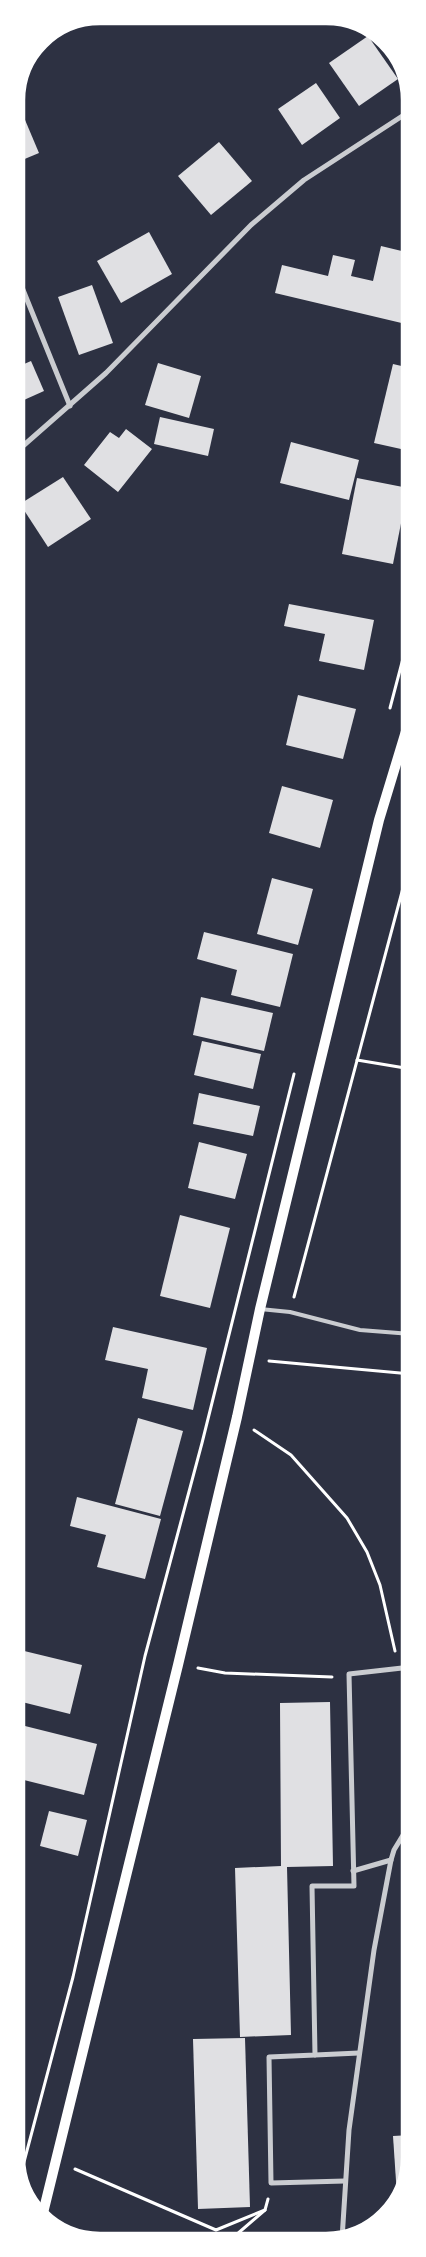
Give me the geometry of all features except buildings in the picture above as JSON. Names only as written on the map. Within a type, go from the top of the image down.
[{"type":"main road","points":[[44,2208],[178,1665],[237,1417],[260,1309],[379,820],[402,744]]},
{"type":"street","points":[[24,445],[106,373],[251,225],[304,180],[402,116]]},
{"type":"street","points":[[24,292],[70,406]]},
{"type":"street","points":[[315,2055],[312,1886],[354,1886],[349,1674],[402,1668]]},
{"type":"street","points":[[342,2232],[349,2130],[374,1950],[391,1860],[394,1850],[402,1837]]},
{"type":"street","points":[[353,1871],[391,1860]]},
{"type":"street","points":[[345,2181],[271,2183],[269,2057],[359,2053]]},
{"type":"lane","points":[[260,1309],[290,1312],[360,1330],[402,1333]]},
{"type":"path","points":[[390,709],[402,663]]},
{"type":"path","points":[[290,1312],[402,888]]},
{"type":"path","points":[[356,1060],[402,1068]]},
{"type":"path","points":[[24,2162],[73,1977],[145,1656],[202,1443],[294,1072]]},
{"type":"path","points":[[264,1360],[402,1373]]},
{"type":"path","points":[[237,1417],[291,1455],[347,1518],[367,1552],[380,1585],[399,1669]]},
{"type":"path","points":[[178,1665],[225,1673],[342,1677],[349,1674]]},
{"type":"path","points":[[55,2160],[216,2230],[265,2210]]},
{"type":"path","points":[[238,2233],[265,2210],[271,2183]]}]
